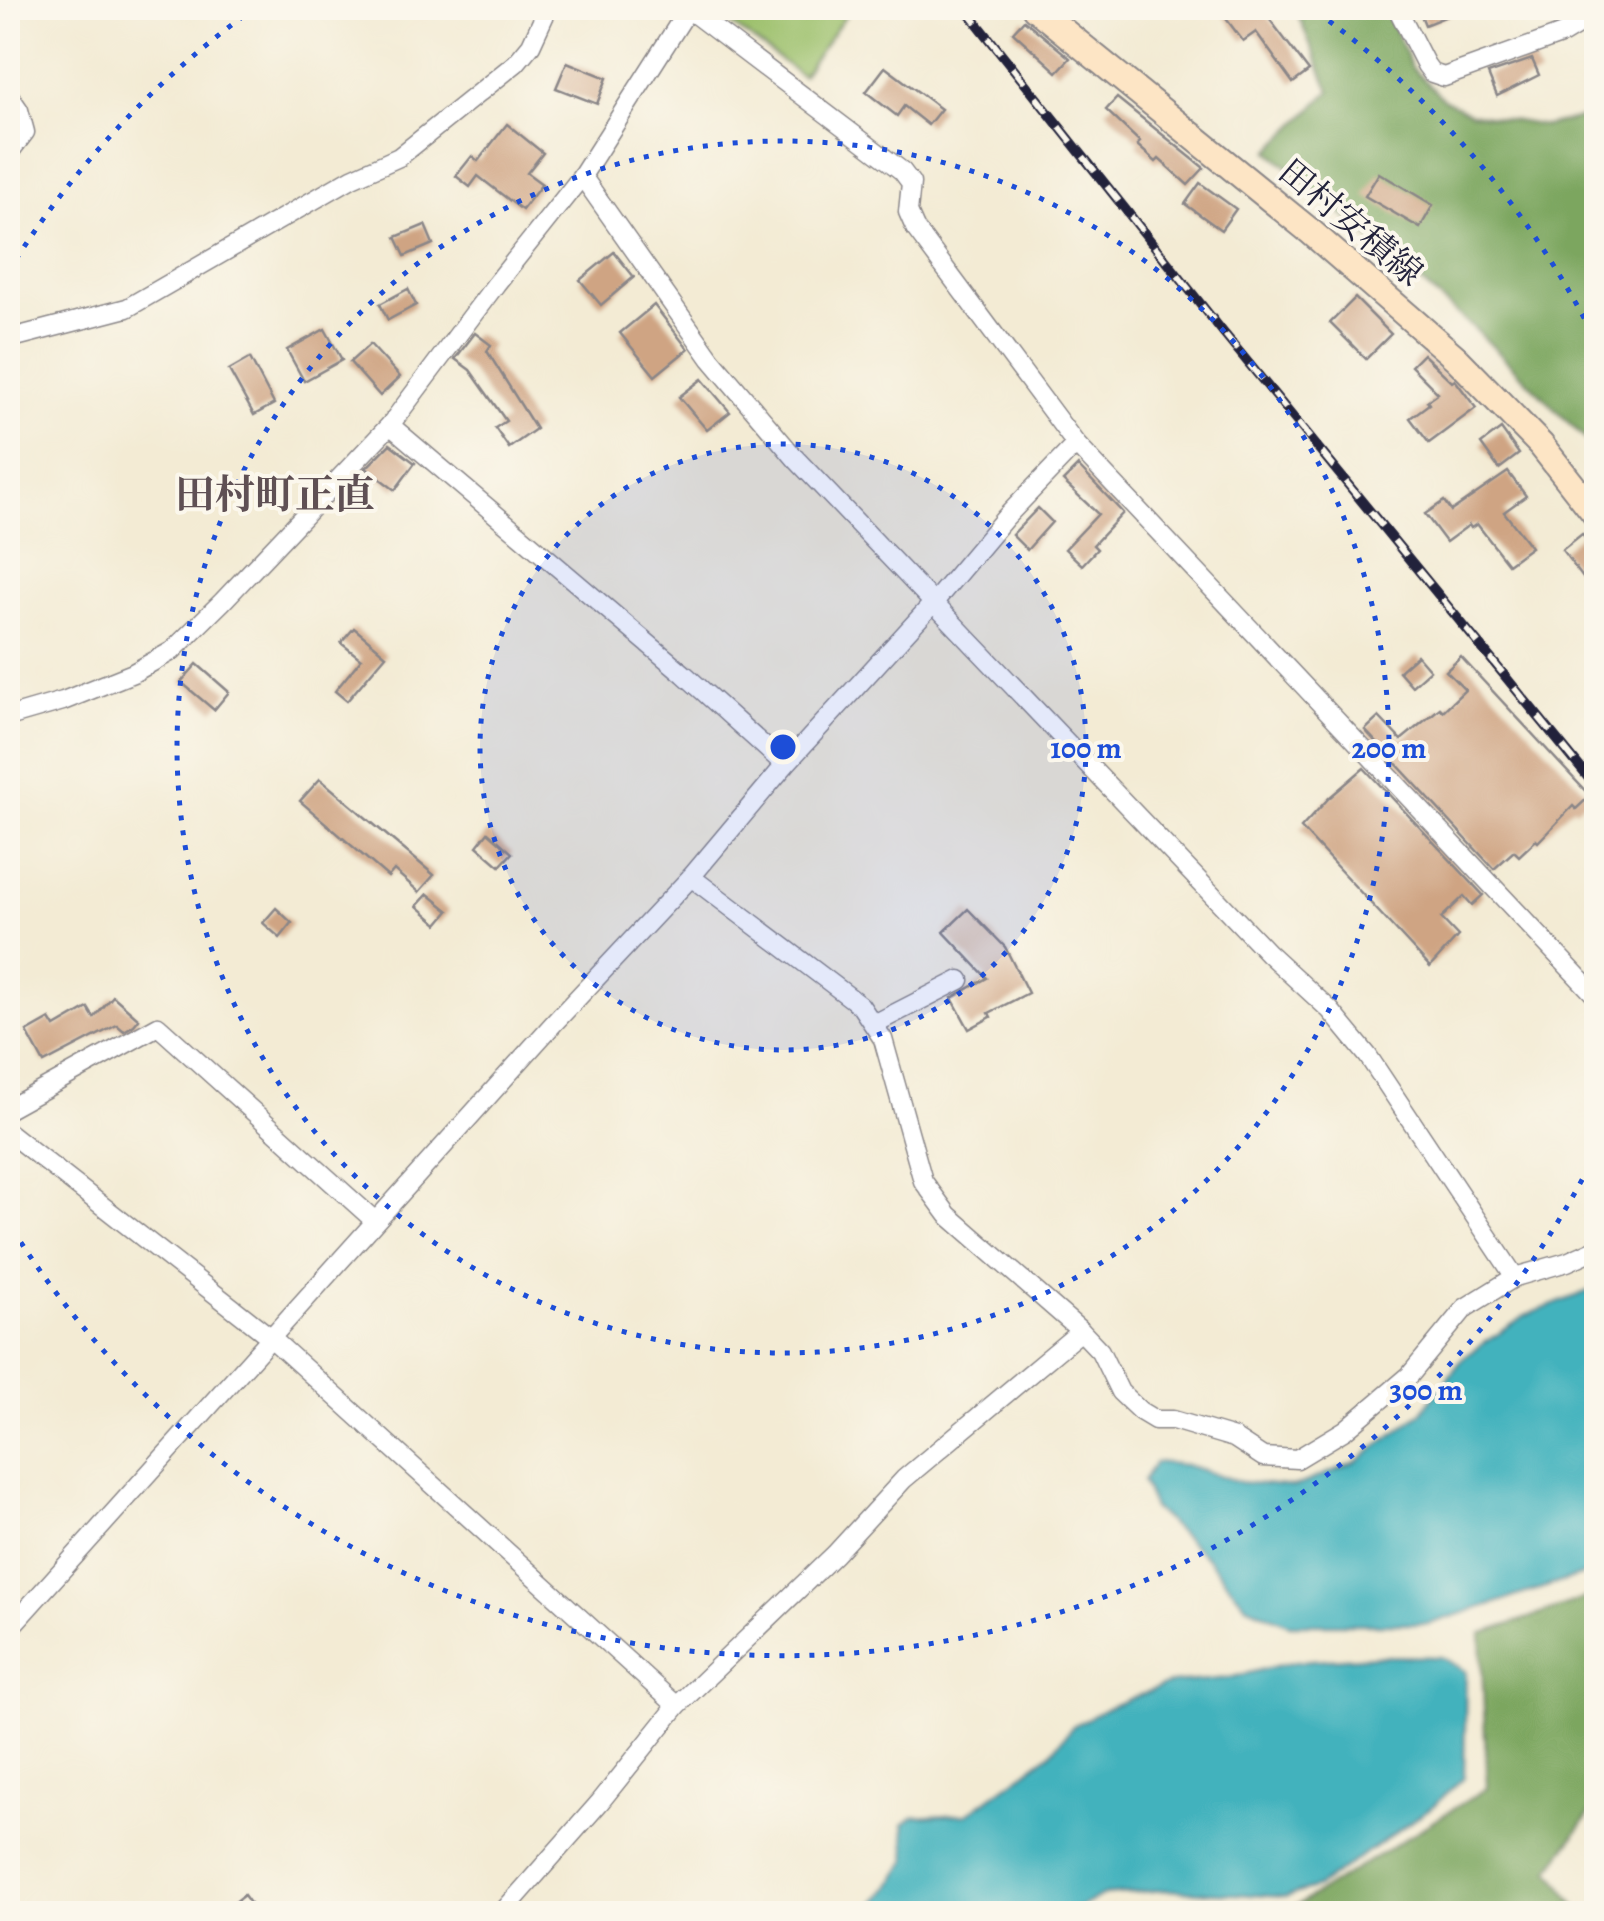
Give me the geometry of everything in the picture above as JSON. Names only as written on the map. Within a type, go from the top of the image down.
[{"type":"main road","name":"田村安積線","points":[[1043,10],[1456,358],[1541,445],[1596,515]]},
{"type":"street","points":[[8,339],[127,308],[352,178],[399,157],[516,63],[531,46],[548,8]]},
{"type":"street","points":[[8,717],[102,686],[172,650],[222,602],[390,425],[582,176],[688,8],[902,170],[911,183],[908,212],[915,228],[1076,444],[1596,996]]},
{"type":"street","points":[[1398,8],[1426,66],[1432,74],[1444,77],[1563,34],[1596,14]]},
{"type":"street","points":[[8,94],[19,110],[25,132],[8,154]]},
{"type":"street","points":[[582,176],[711,359],[795,458],[1268,952],[1330,1010],[1368,1056],[1514,1277]]},
{"type":"street","points":[[390,425],[785,764]]},
{"type":"street","points":[[8,1630],[690,877],[785,764],[1005,518],[1076,444]]},
{"type":"street","points":[[690,877],[860,1005],[883,1039],[923,1181],[948,1215],[1081,1331],[1100,1351],[1120,1392],[1155,1420],[1173,1420],[1234,1438],[1263,1457],[1297,1459],[1345,1430],[1410,1375],[1465,1308],[1514,1277],[1596,1250]]},
{"type":"street","points":[[874,1024],[960,980]]},
{"type":"street","points":[[8,1109],[158,1026],[375,1221]]},
{"type":"street","points":[[8,1132],[270,1337],[677,1706]]},
{"type":"street","points":[[501,1914],[600,1802],[677,1706],[835,1554],[904,1479],[1081,1331]]},
{"type":"green space","points":[[709,8],[851,8],[802,76]]},
{"type":"green space","points":[[1295,8],[1386,8],[1411,66],[1442,98],[1470,113],[1545,126],[1596,114],[1596,450],[1475,329],[1269,151],[1330,91]]},
{"type":"green space","points":[[1596,1595],[1596,1804],[1550,1870],[1581,1913],[1285,1913],[1487,1788],[1481,1634]]},
{"type":"water","points":[[1596,1288],[1596,1571],[1429,1624],[1289,1624],[1246,1605],[1208,1559],[1153,1508],[1143,1481],[1155,1462],[1186,1465],[1240,1482],[1294,1487],[1356,1462],[1420,1414],[1465,1356],[1525,1316]]},
{"type":"water","points":[[1441,1657],[1466,1671],[1464,1777],[1433,1806],[1317,1887],[1285,1897],[1164,1890],[1104,1895],[1067,1913],[864,1913],[889,1888],[907,1861],[904,1824],[914,1817],[967,1814],[1050,1754],[1073,1726],[1114,1705],[1171,1683],[1229,1678],[1296,1661]]},
{"type":"building","points":[[1218,8],[1261,8],[1309,71],[1293,83],[1256,32],[1243,41]]},
{"type":"building","points":[[1418,8],[1467,8],[1425,25]]},
{"type":"building","points":[[1024,20],[1070,58],[1057,72],[1013,32]]},
{"type":"building","points":[[1532,59],[1539,75],[1497,96],[1488,74]]},
{"type":"building","points":[[567,62],[607,78],[597,104],[556,88]]},
{"type":"building","points":[[885,67],[941,109],[928,125],[904,106],[897,116],[866,92]]},
{"type":"building","points":[[1117,98],[1204,168],[1188,185],[1137,145],[1140,142],[1106,110]]},
{"type":"building","points":[[507,124],[543,153],[527,173],[542,184],[522,210],[478,176],[470,187],[456,176],[472,156],[478,161]]},
{"type":"building","points":[[1379,173],[1433,205],[1420,228],[1365,196]]},
{"type":"building","points":[[1200,183],[1236,209],[1221,230],[1185,204]]},
{"type":"building","points":[[425,225],[433,244],[405,256],[396,237]]},
{"type":"building","points":[[614,252],[634,277],[601,305],[580,280]]},
{"type":"building","points":[[408,289],[416,305],[388,320],[380,304]]},
{"type":"building","points":[[1355,298],[1391,334],[1366,359],[1330,323]]},
{"type":"building","points":[[654,305],[688,349],[655,376],[620,333]]},
{"type":"building","points":[[325,329],[342,360],[304,381],[287,350]]},
{"type":"building","points":[[475,333],[491,345],[487,351],[536,429],[509,448],[495,428],[506,421],[470,370],[455,359]]},
{"type":"building","points":[[370,344],[400,377],[380,396],[350,362]]},
{"type":"building","points":[[1423,354],[1452,382],[1455,380],[1476,408],[1429,443],[1410,418],[1438,393],[1411,366]]},
{"type":"building","points":[[250,358],[274,404],[254,415],[229,370]]},
{"type":"building","points":[[702,379],[730,412],[707,430],[679,397]]},
{"type":"building","points":[[1501,429],[1519,454],[1499,469],[1481,444]]},
{"type":"building","points":[[390,444],[415,463],[395,490],[366,468]]},
{"type":"building","points":[[1078,466],[1123,513],[1093,545],[1097,549],[1082,565],[1065,549],[1098,514],[1063,481]]},
{"type":"building","points":[[1508,472],[1526,496],[1504,512],[1531,547],[1508,564],[1477,524],[1471,528],[1469,525],[1446,542],[1425,514],[1444,501],[1451,511]]},
{"type":"building","points":[[1038,508],[1052,522],[1027,550],[1012,535]]},
{"type":"building","points":[[1582,534],[1596,554],[1596,595],[1562,550]]},
{"type":"building","points":[[354,628],[386,655],[347,701],[335,691],[361,659],[341,643]]},
{"type":"building","points":[[1417,655],[1430,670],[1412,686],[1399,671]]},
{"type":"building","points":[[1461,657],[1590,796],[1576,809],[1573,806],[1538,842],[1519,856],[1514,851],[1494,869],[1365,730],[1379,717],[1401,740],[1440,708],[1443,711],[1465,690],[1446,671]]},
{"type":"building","points":[[197,664],[229,692],[214,710],[181,682]]},
{"type":"building","points":[[1364,768],[1483,895],[1472,905],[1464,896],[1441,918],[1458,936],[1430,967],[1301,828]]},
{"type":"building","points":[[320,779],[434,875],[419,892],[394,870],[388,877],[300,801]]},
{"type":"building","points":[[488,832],[512,853],[500,866],[477,846]]},
{"type":"building","points":[[428,894],[449,911],[438,924],[417,906]]},
{"type":"building","points":[[276,908],[292,923],[280,938],[263,923]]},
{"type":"building","points":[[968,909],[1005,947],[1028,993],[989,1013],[991,1017],[969,1029],[952,998],[987,978],[944,932]]},
{"type":"building","points":[[113,996],[139,1019],[134,1025],[124,1031],[117,1025],[44,1063],[27,1032],[50,1019],[55,1027],[88,1008],[94,1018]]},
{"type":"building","points":[[244,1895],[258,1914],[220,1914]]},
{"type":"railway","points":[[965,8],[1223,332],[1596,787]]},
{"type":"district","name":"田村町正直","points":[[275,494]]}]
